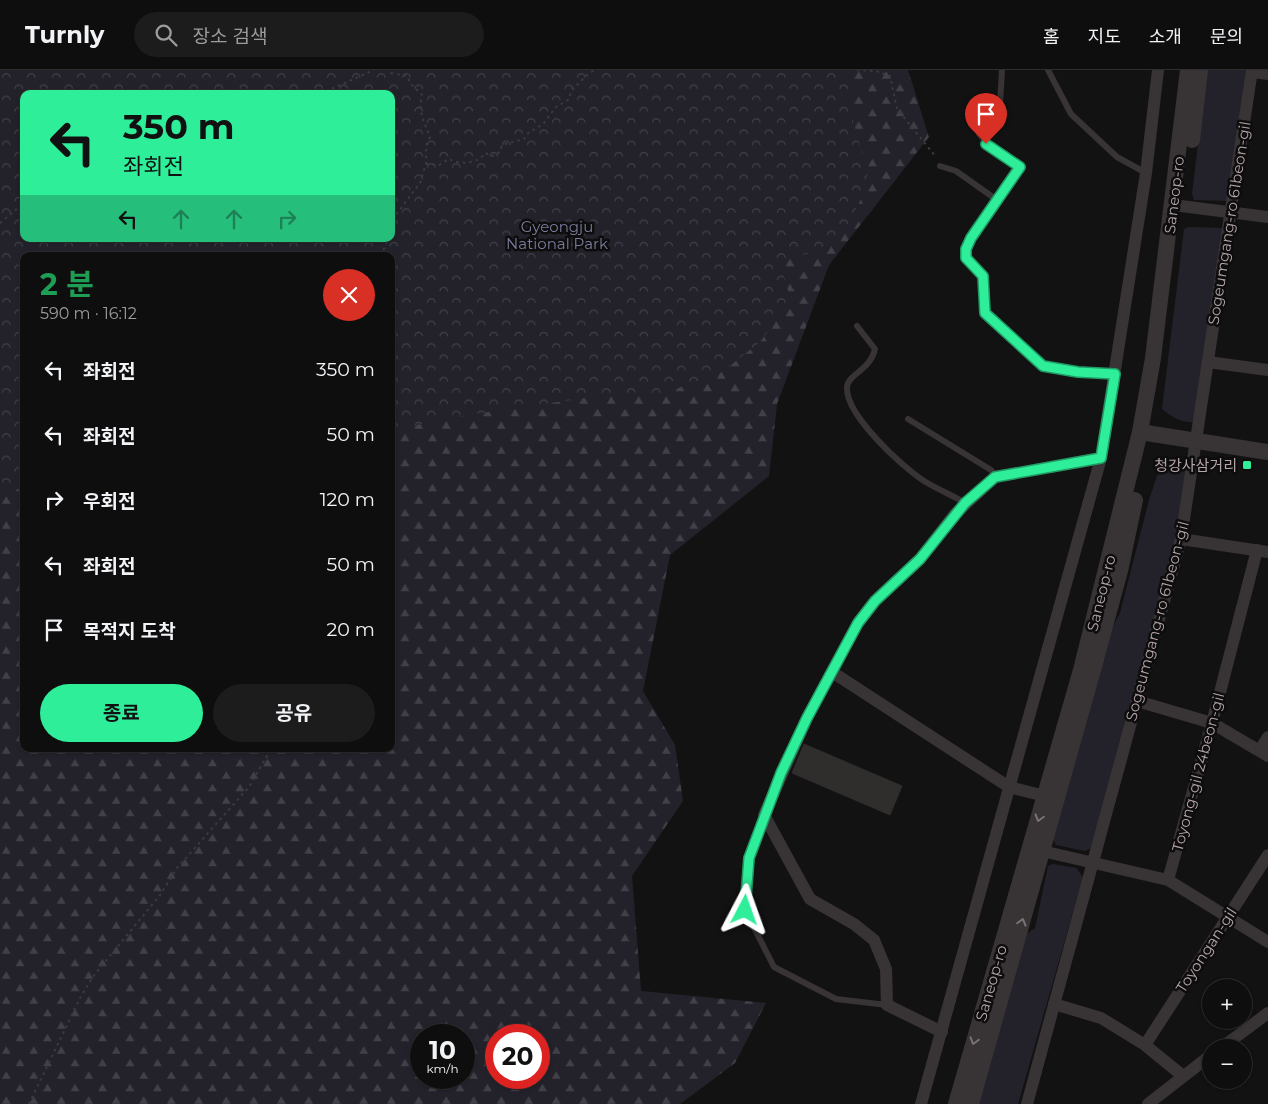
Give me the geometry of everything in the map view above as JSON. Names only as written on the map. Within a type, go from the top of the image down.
[{"type":"street","points":[[921,1104],[1101,458],[1146,173],[1158,70]]},
{"type":"street","name":"Saneop-ro","points":[[1178,206],[1188,70]]},
{"type":"street","name":"Saneop-ro","points":[[971,1104],[1120,571],[1145,433],[1153,358],[1200,70]]},
{"type":"street","points":[[1252,71],[1268,74]]},
{"type":"street","name":"Sogeumgang-ro 61beon-gil","points":[[1027,1104],[1181,539],[1252,71]]},
{"type":"street","points":[[1178,206],[1268,217]]},
{"type":"street","points":[[1208,362],[1268,370]]},
{"type":"street","points":[[1145,433],[1268,452]]},
{"type":"street","name":"Saneop-ro","points":[[956,1104],[1045,796],[1145,433]]},
{"type":"street","points":[[942,1032],[887,1005],[886,969],[874,940],[854,924],[810,899],[764,815],[804,726],[858,623],[875,601],[920,559],[965,503],[995,477],[1101,458]]},
{"type":"street","points":[[1181,539],[1262,551]]},
{"type":"street","name":"Toyong-gil 24beon-gil","points":[[1168,880],[1262,551]]},
{"type":"street","points":[[832,672],[1010,787],[1045,796]]},
{"type":"street","points":[[1137,701],[1212,723],[1264,753],[1268,737]]},
{"type":"street","points":[[1042,851],[1168,880],[1268,942]]},
{"type":"street","name":"Toyongan-gil","points":[[1146,1045],[1268,855]]},
{"type":"street","points":[[1054,1004],[1101,1018],[1146,1045],[1183,1076]]},
{"type":"street","points":[[1233,1039],[1268,1013]]},
{"type":"street","points":[[1148,1104],[1202,1062]]},
{"type":"lane","points":[[1002,70],[1000,104],[979,134],[986,144],[1020,167],[996,200],[966,249],[966,258],[983,276],[985,313],[1043,366],[1078,372],[1115,374]]},
{"type":"lane","points":[[1048,70],[1071,114],[1117,157],[1146,173]]},
{"type":"lane","points":[[940,166],[956,171],[996,200]]},
{"type":"lane","points":[[857,326],[875,349],[873,359],[866,368],[849,379],[847,389],[855,413],[887,451],[923,480],[965,503]]},
{"type":"lane","points":[[908,419],[991,470],[995,477]]},
{"type":"lane","points":[[764,815],[749,858],[745,910],[774,967],[836,999],[887,1005]]},
{"type":"path","points":[[329,90],[374,70]]},
{"type":"path","points":[[392,70],[391,73],[407,76],[410,84],[422,95],[419,107],[421,118],[430,137],[426,146],[426,164],[418,188],[395,216]]},
{"type":"path","points":[[426,164],[439,165],[449,159],[455,162],[475,162],[485,154],[492,156],[500,152],[502,145],[524,139],[527,134],[543,124],[556,107],[568,100],[572,90],[588,74],[596,70]]},
{"type":"path","points":[[857,70],[876,70],[890,76],[897,109],[930,149],[940,166]]},
{"type":"path","points":[[0,223],[20,206]]},
{"type":"path","points":[[29,1104],[77,1005],[95,974],[161,894],[177,868],[249,787],[269,752]]},
{"type":"green space","points":[[0,70],[908,70],[929,137],[829,265],[777,404],[769,476],[670,555],[643,691],[675,745],[683,801],[632,876],[641,991],[766,1003],[735,1063],[680,1104],[0,1104]]},
{"type":"green space","name":"Gyeongju National Park","points":[[0,70],[851,70],[849,77],[849,107],[868,173],[860,201],[841,237],[819,250],[786,260],[783,273],[791,301],[760,342],[722,372],[665,393],[606,395],[442,419],[395,430],[395,252],[20,252],[20,489],[0,486]]},
{"type":"green space","points":[[1207,70],[1246,70],[1227,201],[1194,200],[1192,194]]},
{"type":"green space","points":[[1189,227],[1222,228],[1223,233],[1196,422],[1186,422],[1178,419],[1162,409],[1184,229]]},
{"type":"green space","points":[[1168,465],[1188,467],[1178,538],[1094,847],[1085,851],[1056,845],[1051,834],[1104,643],[1120,613],[1157,476]]},
{"type":"green space","points":[[1053,864],[1076,868],[1083,877],[1018,1104],[977,1104],[1022,937],[1035,928],[1048,866]]},
{"type":"building","points":[[804,744],[902,786],[890,815],[792,773]]},
{"type":"place","name":"청강사삼거리","points":[[1247,465]]},
{"type":"route","points":[[745,910],[749,858],[781,773],[807,718],[858,623],[875,601],[920,559],[954,514],[995,477],[1101,458],[1115,374],[1078,372],[1043,366],[985,313],[983,276],[976,266],[966,258],[966,249],[971,238],[1020,167],[986,144]]}]
